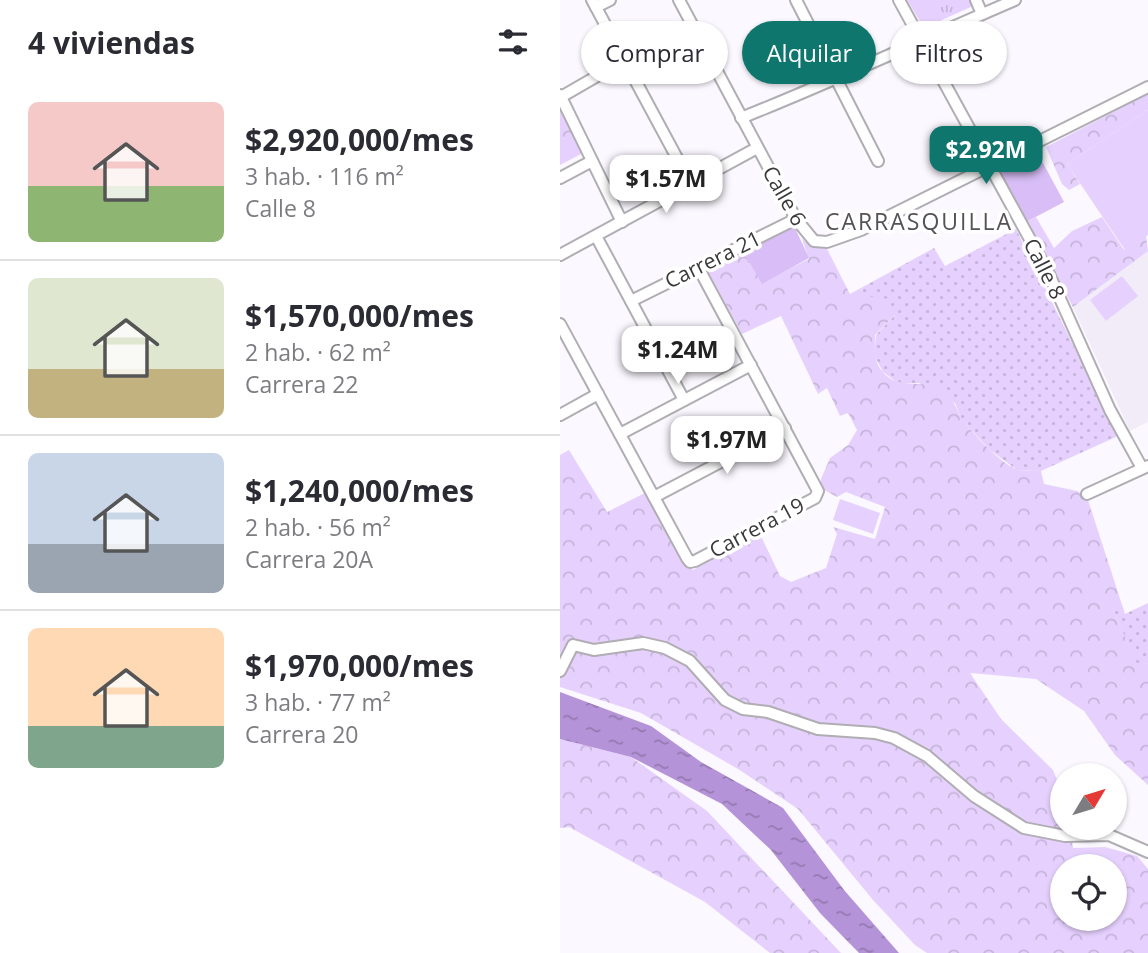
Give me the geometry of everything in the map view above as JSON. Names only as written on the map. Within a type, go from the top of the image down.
[{"type":"street","points":[[603,21],[594,4],[610,0]]},
{"type":"street","name":"Calle 6","points":[[679,0],[796,219],[814,241],[827,242],[860,230],[989,167]]},
{"type":"street","points":[[796,0],[807,21]]},
{"type":"street","name":"Calle 8","points":[[899,0],[911,21]]},
{"type":"street","points":[[976,0],[982,14]]},
{"type":"street","points":[[966,21],[1016,0]]},
{"type":"street","points":[[582,84],[560,96],[622,222]]},
{"type":"street","points":[[638,84],[691,184]]},
{"type":"street","points":[[741,117],[824,84]]},
{"type":"street","points":[[840,84],[878,161]]},
{"type":"street","name":"Calle 8","points":[[945,84],[1049,274],[1110,410],[1145,467]]},
{"type":"street","points":[[989,167],[1148,87]]},
{"type":"street","points":[[560,256],[757,148]]},
{"type":"street","points":[[560,178],[592,161]]},
{"type":"street","name":"Carrera 21","points":[[631,301],[796,219]]},
{"type":"street","points":[[596,236],[684,400]]},
{"type":"street","name":"Carrera 19","points":[[654,497],[690,562],[818,495],[698,267]]},
{"type":"street","points":[[560,324],[654,497],[785,428]]},
{"type":"street","points":[[620,434],[751,365]]},
{"type":"street","points":[[560,415],[598,394]]},
{"type":"street","points":[[1087,494],[1145,467]]},
{"type":"street","points":[[560,671],[573,645],[594,650],[643,643],[665,648],[690,661],[725,700],[743,709],[768,712],[818,729],[875,733],[894,738],[927,756],[974,796],[1024,828],[1065,836],[1109,835],[1148,852]]},
{"type":"shaded area","points":[[1148,251],[1148,422],[1130,431],[1073,307]]},
{"type":"green space","points":[[907,0],[971,0],[973,6],[940,21],[920,21]]},
{"type":"green space","points":[[1148,94],[1148,110],[1067,164],[1080,184],[1069,190],[1062,184],[1046,147]]},
{"type":"green space","points":[[560,104],[583,153],[560,165]]},
{"type":"green space","points":[[1148,110],[1148,235],[1125,250],[1067,164]]},
{"type":"green space","points":[[1036,217],[1054,248],[1072,231],[1102,217],[1124,250],[1146,236],[1148,251],[1073,307],[1026,222]]},
{"type":"green space","points":[[1016,229],[1118,436],[1041,471],[1017,470],[990,450],[962,420],[955,403],[919,383],[898,383],[883,372],[874,355],[876,335],[895,315],[850,294],[934,248],[945,266]]},
{"type":"green space","points":[[802,239],[812,247],[827,249],[850,294],[889,299],[895,315],[875,335],[877,363],[888,377],[903,383],[927,385],[942,390],[974,433],[1005,463],[1019,470],[1041,471],[1044,484],[1077,491],[1087,497],[1125,614],[1112,607],[1138,666],[1148,663],[1148,785],[1127,763],[1115,755],[1084,711],[1036,679],[970,673],[1001,719],[1050,767],[1050,840],[1072,840],[1073,848],[1105,847],[1137,856],[1148,869],[1148,953],[927,953],[915,945],[873,900],[798,809],[738,769],[641,713],[560,687],[560,455],[569,450],[607,512],[645,493],[682,561],[693,570],[760,534],[780,576],[791,582],[826,568],[837,534],[833,527],[875,539],[885,507],[846,492],[837,497],[821,488],[821,479],[830,458],[848,445],[857,430],[848,413],[840,416],[827,388],[818,394],[781,316],[742,334],[708,271],[744,253],[762,283],[809,259]]},
{"type":"green space","points":[[1122,276],[1138,296],[1106,321],[1090,300]]},
{"type":"green space","points":[[840,499],[880,513],[873,534],[833,520]]},
{"type":"green space","points":[[1148,603],[1148,663],[1138,667],[1111,605],[1125,614]]},
{"type":"green space","points":[[560,739],[631,757],[707,811],[841,953],[770,953],[705,902],[569,827],[560,828]]},
{"type":"water","points":[[560,692],[651,726],[701,762],[783,808],[844,890],[899,953],[859,953],[820,913],[771,850],[722,804],[631,757],[560,739]]},
{"type":"building","points":[[1036,150],[1064,202],[1026,222],[999,170]]},
{"type":"building","points":[[794,226],[809,258],[762,284],[744,253]]},
{"type":"district","name":"CARRASQUILLA","points":[[919,222]]}]
